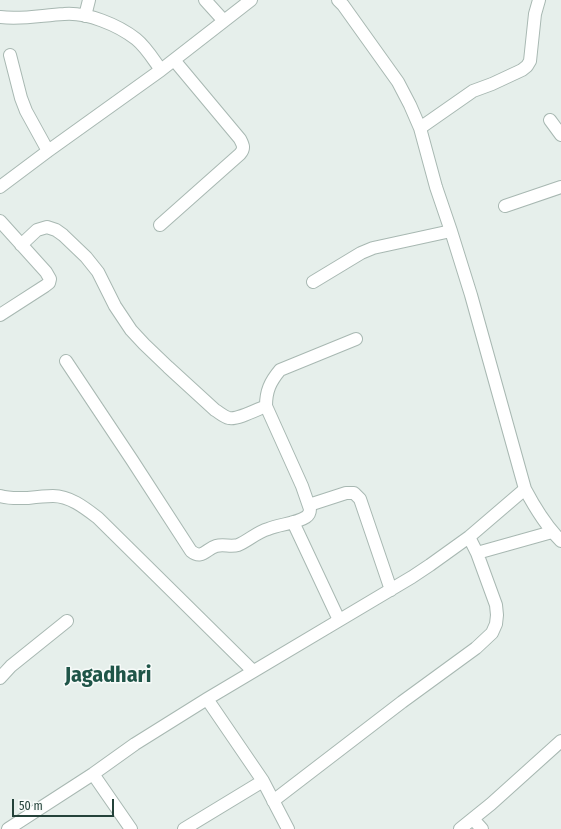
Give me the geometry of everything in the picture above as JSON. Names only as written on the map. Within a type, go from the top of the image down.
[{"type":"street","points":[[85,16],[89,0]]},
{"type":"street","points":[[205,0],[224,21]]},
{"type":"street","points":[[0,187],[161,70],[251,0]]},
{"type":"street","points":[[420,128],[473,91],[522,70],[527,66],[530,61],[535,14],[539,0]]},
{"type":"street","points":[[345,2],[398,82],[420,128],[436,187],[471,295],[525,489],[538,513],[557,537],[477,553]]},
{"type":"street","points":[[0,17],[13,18],[67,14],[85,16],[111,25],[136,39],[147,50],[161,70]]},
{"type":"street","points":[[10,55],[26,111],[48,151]]},
{"type":"street","points":[[160,225],[240,154],[244,147],[240,139],[174,60]]},
{"type":"street","points":[[550,120],[561,135]]},
{"type":"street","points":[[505,206],[561,187]]},
{"type":"street","points":[[0,221],[46,272],[50,279],[49,283],[45,286],[0,315]]},
{"type":"street","points":[[21,244],[37,230],[47,227],[56,230],[63,235],[86,257],[98,272],[115,306],[131,330],[168,367],[215,410],[224,416],[236,418],[266,406]]},
{"type":"street","points":[[314,282],[361,253],[373,248],[451,231]]},
{"type":"street","points":[[66,361],[191,551],[198,555],[216,546],[236,545],[266,529],[293,522],[308,516],[310,513],[309,505],[266,406],[266,397],[273,378],[280,370],[356,339]]},
{"type":"street","points":[[0,820],[7,829],[207,698],[391,590],[430,565],[469,537],[525,489]]},
{"type":"street","points":[[309,505],[346,493],[354,493],[360,499],[391,590]]},
{"type":"street","points":[[0,496],[6,498],[16,498],[54,496],[64,498],[87,509],[254,671]]},
{"type":"street","points":[[293,522],[339,620]]},
{"type":"street","points":[[273,801],[402,702],[476,648],[492,633],[496,624],[496,605],[477,553],[469,537]]},
{"type":"street","points":[[0,678],[11,666],[67,621]]},
{"type":"street","points":[[207,698],[263,781],[288,829]]},
{"type":"street","points":[[460,829],[561,741]]},
{"type":"street","points":[[93,774],[131,829]]},
{"type":"street","points":[[184,829],[263,781]]},
{"type":"street","points":[[473,819],[482,829]]},
{"type":"district","name":"Jagadhari","points":[[108,676]]}]
